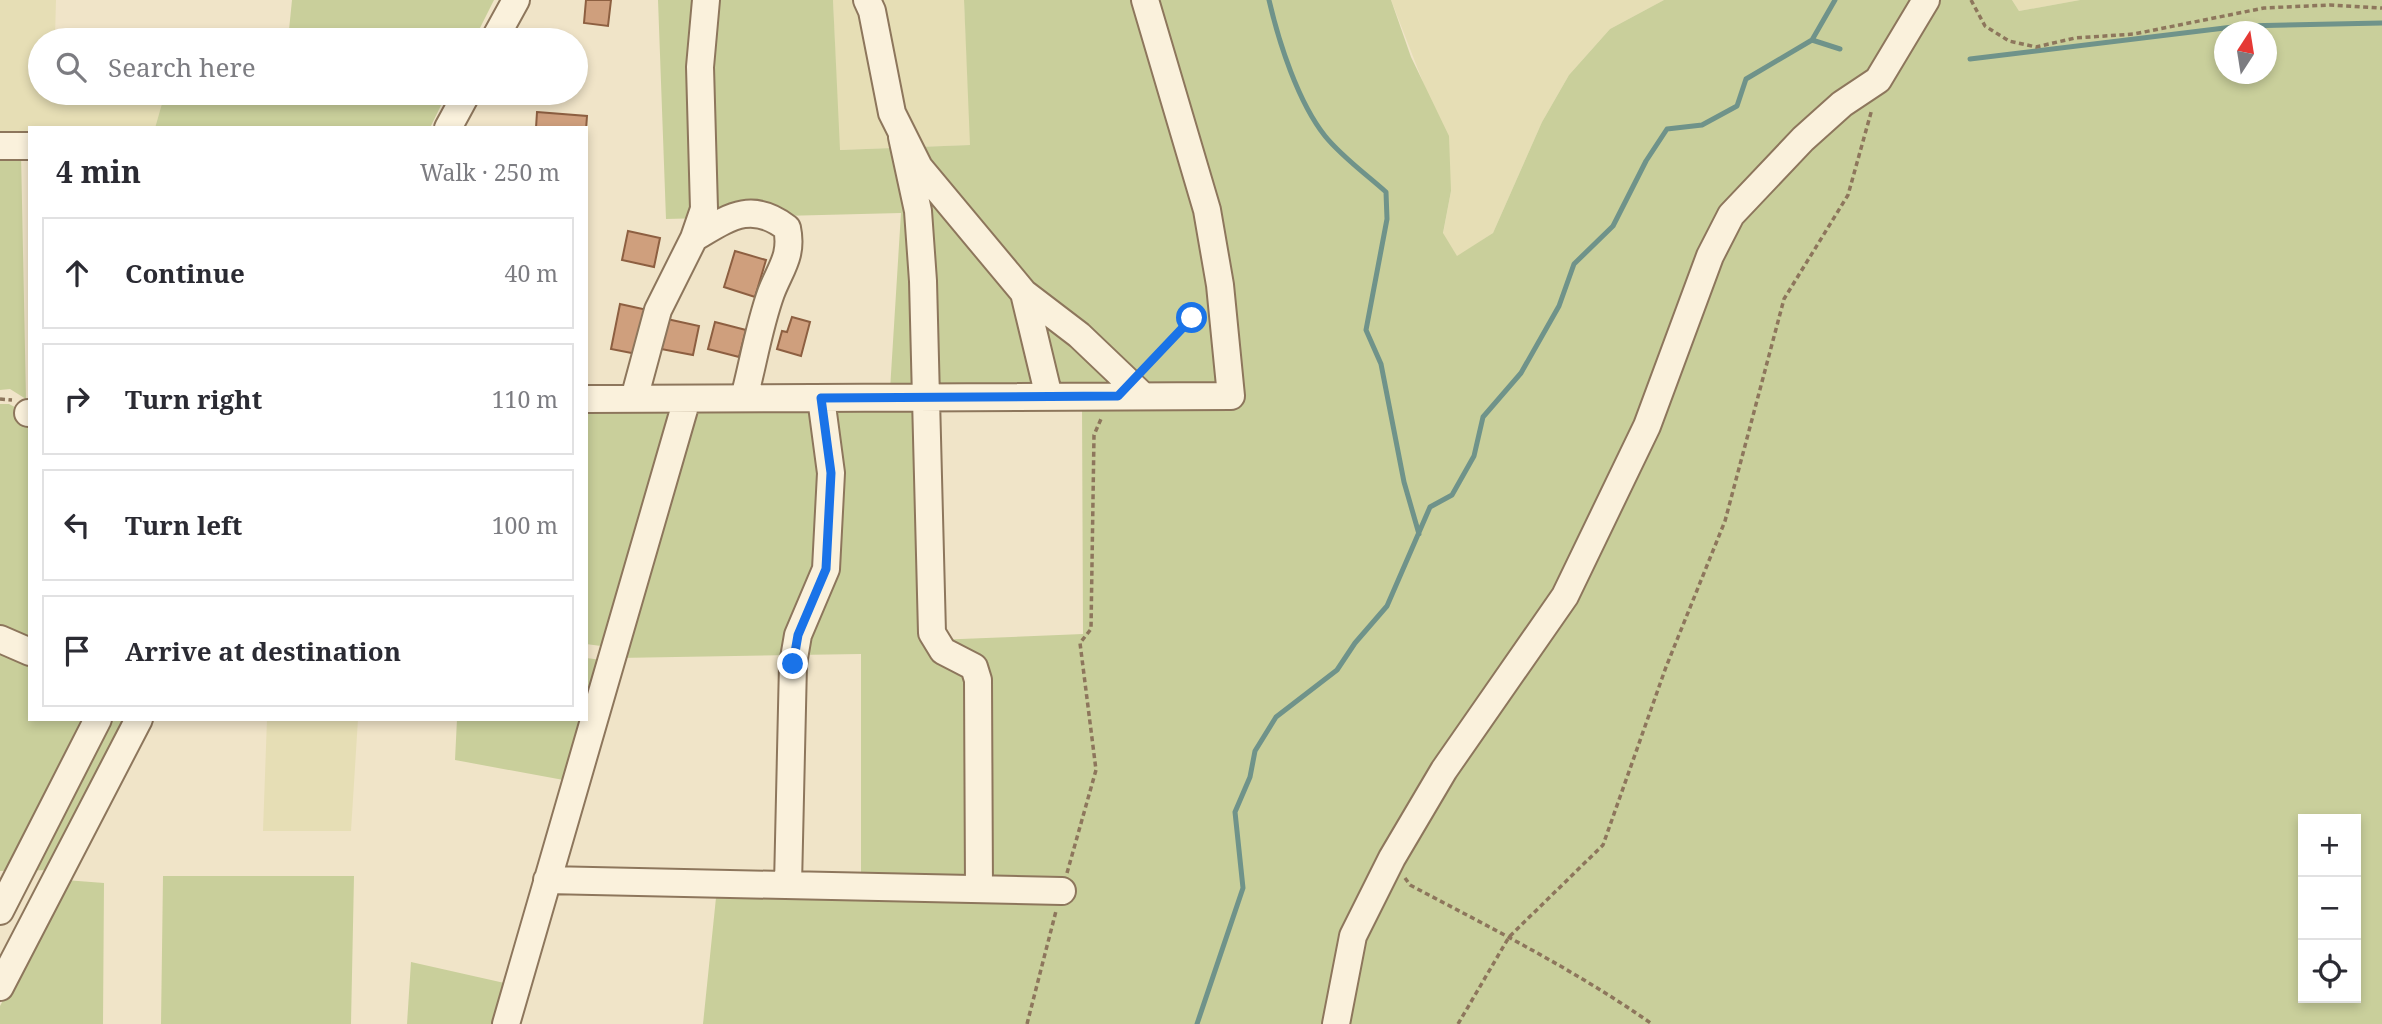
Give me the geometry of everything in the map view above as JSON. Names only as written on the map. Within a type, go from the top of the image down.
[{"type":"street","points":[[501,28],[516,0]]},
{"type":"street","points":[[634,399],[657,310],[694,238],[704,209],[700,66],[706,0]]},
{"type":"street","points":[[867,0],[872,11],[892,113],[902,137],[941,198],[1024,293],[1079,335],[1130,392]]},
{"type":"street","points":[[1336,1024],[1353,936],[1392,858],[1444,770],[1565,596],[1643,436],[1710,256],[1731,215],[1803,139],[1842,104],[1878,80],[1926,0]]},
{"type":"street","points":[[588,399],[1049,397],[1130,392],[1231,396],[1220,285],[1207,210],[1142,6]]},
{"type":"street","points":[[449,126],[460,105]]},
{"type":"street","points":[[902,137],[918,211],[926,340],[925,397],[932,634],[943,652],[974,667],[978,680],[979,889]]},
{"type":"street","points":[[0,146],[28,146]]},
{"type":"street","points":[[694,238],[737,215],[753,212],[777,220],[787,228],[791,245],[786,264],[771,293],[744,398]]},
{"type":"street","points":[[1024,293],[1049,397]]},
{"type":"street","points":[[788,885],[793,664],[798,635],[826,569],[831,473],[821,398]]},
{"type":"street","points":[[588,700],[599,652],[687,399]]},
{"type":"street","points":[[0,639],[28,651]]},
{"type":"street","points":[[0,911],[97,721]]},
{"type":"street","points":[[0,987],[138,721]]},
{"type":"street","points":[[506,1024],[547,880],[583,721]]},
{"type":"street","points":[[547,880],[1062,891]]},
{"type":"path","points":[[1972,0],[1985,26],[2009,41],[2036,47],[2075,38],[2134,34],[2264,8],[2330,5],[2382,8]]},
{"type":"path","points":[[1458,1024],[1509,937],[1603,845],[1666,667],[1724,521],[1784,299],[1848,195],[1868,130],[1878,80]]},
{"type":"path","points":[[1027,1024],[1096,770],[1080,643],[1091,629],[1094,435],[1102,417],[1130,392],[1220,285]]},
{"type":"path","points":[[1392,858],[1410,885],[1607,992],[1652,1024]]},
{"type":"shaded area","points":[[0,0],[56,0],[55,28],[28,28],[28,105],[162,105],[156,126],[28,126],[28,139],[0,139]]},
{"type":"shaded area","points":[[833,0],[964,0],[971,145],[839,150]]},
{"type":"shaded area","points":[[1391,0],[1664,0],[1610,29],[1569,75],[1542,122],[1493,233],[1457,257],[1443,234],[1451,191],[1428,95]]},
{"type":"shaded area","points":[[2012,0],[2080,0],[2019,11]]},
{"type":"shaded area","points":[[267,721],[358,721],[351,831],[263,831]]},
{"type":"green space","points":[[292,0],[494,0],[480,28],[289,28]]},
{"type":"green space","points":[[658,0],[833,0],[840,150],[970,145],[964,0],[1391,0],[1411,57],[1449,136],[1451,191],[1443,233],[1457,256],[1493,233],[1542,122],[1569,75],[1610,29],[1664,0],[2012,0],[2019,11],[2080,0],[2382,0],[2382,1024],[703,1024],[717,888],[861,879],[861,654],[617,658],[702,391],[890,390],[901,213],[666,219]],"holes":[[[931,404],[1082,405],[1083,634],[935,640]]]},
{"type":"green space","points":[[162,105],[441,105],[431,126],[156,126]]},
{"type":"green space","points":[[0,153],[21,153],[26,399],[10,389],[0,390]]},
{"type":"green space","points":[[0,404],[9,404],[28,414],[28,644],[0,632]]},
{"type":"green space","points":[[588,408],[665,408],[672,417],[608,641],[601,646],[588,644]]},
{"type":"green space","points":[[0,645],[28,657],[28,721],[127,721],[52,870],[0,871]]},
{"type":"green space","points":[[588,658],[602,660],[588,709]]},
{"type":"green space","points":[[457,721],[584,721],[569,781],[455,760]]},
{"type":"green space","points":[[163,876],[354,876],[351,1024],[161,1024]]},
{"type":"green space","points":[[65,880],[104,883],[103,1024],[0,1024],[0,1006]]},
{"type":"green space","points":[[411,962],[513,985],[502,1024],[407,1024]]},
{"type":"building","points":[[586,0],[611,0],[608,26],[584,23]]},
{"type":"building","points":[[537,112],[587,116],[586,126],[536,126]]},
{"type":"building","points":[[628,231],[660,238],[654,267],[622,260]]},
{"type":"building","points":[[735,251],[766,260],[755,297],[724,287]]},
{"type":"building","points":[[620,304],[652,311],[642,355],[611,349]]},
{"type":"building","points":[[792,317],[810,322],[801,356],[777,349],[782,331],[787,332]]},
{"type":"building","points":[[667,319],[699,326],[693,355],[661,349]]},
{"type":"building","points":[[715,322],[746,330],[739,357],[708,349]]},
{"type":"waterway","points":[[1269,0],[1291,71],[1315,122],[1339,151],[1386,192],[1387,219],[1366,330],[1381,364],[1404,482],[1419,534]]},
{"type":"waterway","points":[[1197,1024],[1243,888],[1235,812],[1250,777],[1255,751],[1276,717],[1337,670],[1355,643],[1387,606],[1430,507],[1452,495],[1474,456],[1483,417],[1521,373],[1559,306],[1574,264],[1613,226],[1646,161],[1667,129],[1702,125],[1737,106],[1746,79],[1812,40],[1835,0]]},
{"type":"waterway","points":[[1970,59],[2241,26],[2382,23]]},
{"type":"waterway","points":[[1812,40],[1840,49]]},
{"type":"route","points":[[793,664],[798,635],[826,569],[831,473],[821,398],[1118,396],[1192,318]]}]
